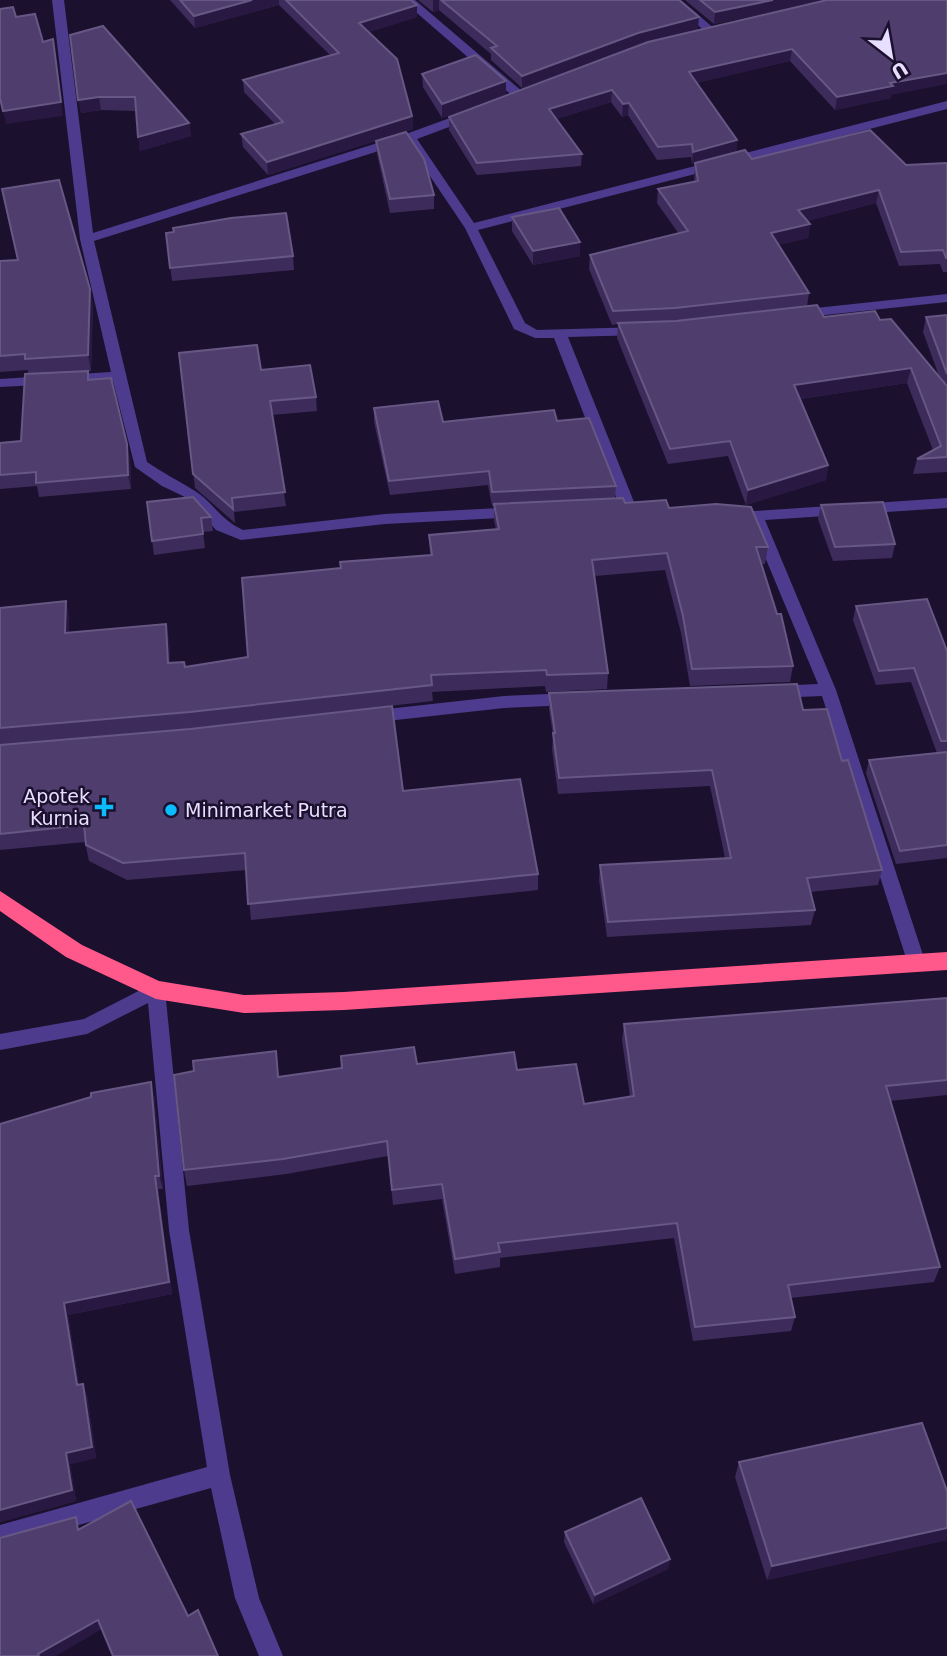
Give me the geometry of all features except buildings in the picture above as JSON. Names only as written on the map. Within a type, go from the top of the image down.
[{"type":"highway","points":[[0,900],[74,951],[156,990],[244,1004],[344,1001],[947,961]]},
{"type":"street","points":[[58,0],[88,239],[140,464],[167,483],[192,495],[221,526],[242,535],[385,519],[533,512]]},
{"type":"street","points":[[408,0],[520,95]]},
{"type":"street","points":[[674,0],[718,30],[688,38]]},
{"type":"street","points":[[471,228],[947,105]]},
{"type":"street","points":[[88,239],[410,137],[484,109]]},
{"type":"street","points":[[410,137],[471,228],[519,326],[535,334],[560,335],[661,330]]},
{"type":"street","points":[[782,316],[947,298]]},
{"type":"street","points":[[560,335],[628,507]]},
{"type":"street","points":[[0,383],[120,376]]},
{"type":"street","points":[[718,513],[756,516],[947,503]]},
{"type":"street","points":[[756,516],[828,690],[917,964]]},
{"type":"street","points":[[760,693],[828,690]]},
{"type":"street","points":[[355,719],[503,702],[585,699]]},
{"type":"street","points":[[0,1042],[87,1026],[156,990],[180,1230],[219,1475],[247,1598],[271,1656]]},
{"type":"street","points":[[0,1536],[219,1475]]},
{"type":"place","name":"Apotek Kurnia","points":[[104,807]]},
{"type":"place","name":"Minimarket Putra","points":[[171,810]]}]
